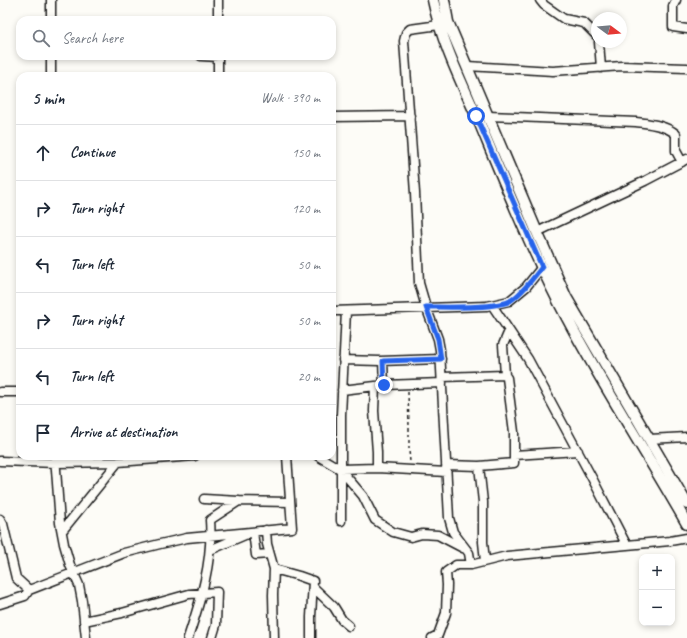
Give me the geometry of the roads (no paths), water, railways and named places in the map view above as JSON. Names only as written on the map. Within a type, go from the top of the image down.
[{"type":"main road","points":[[433,0],[439,25],[455,68],[542,267],[566,317],[595,369],[657,471],[687,524]]},
{"type":"main road","points":[[444,0],[448,22],[566,297],[687,504]]},
{"type":"street","points":[[50,0],[51,16]]},
{"type":"street","points":[[218,0],[218,16]]},
{"type":"street","points":[[540,0],[544,5],[564,19],[584,23],[591,30]]},
{"type":"street","points":[[676,0],[673,6],[673,27],[687,29]]},
{"type":"street","points":[[439,25],[410,28],[406,33],[404,42],[410,116],[419,283],[438,339],[441,359],[447,498],[451,526],[453,532],[466,549],[471,564]]},
{"type":"street","points":[[599,48],[601,68]]},
{"type":"street","points":[[51,60],[51,72]]},
{"type":"street","points":[[218,60],[218,72]]},
{"type":"street","points":[[467,66],[553,71],[622,66],[687,68]]},
{"type":"street","points":[[336,117],[410,116]]},
{"type":"street","points":[[488,116],[636,122],[660,125],[676,134],[676,151],[684,161],[537,232]]},
{"type":"street","points":[[336,311],[492,305],[509,301],[526,287],[542,267]]},
{"type":"street","points":[[492,305],[528,359],[613,516],[626,544]]},
{"type":"street","points":[[341,521],[340,469],[346,310]]},
{"type":"street","points":[[340,469],[446,469],[514,463],[514,432],[507,378],[504,375],[503,345],[509,331]]},
{"type":"street","points":[[343,360],[383,361],[441,359]]},
{"type":"street","points":[[377,468],[374,411],[383,361]]},
{"type":"street","points":[[342,390],[504,375]]},
{"type":"street","points":[[0,392],[16,392]]},
{"type":"street","points":[[649,439],[687,437]]},
{"type":"street","points":[[514,455],[578,451]]},
{"type":"street","points":[[0,461],[28,460]]},
{"type":"street","points":[[56,460],[64,544],[78,585],[85,637]]},
{"type":"street","points":[[77,460],[118,462],[142,460]]},
{"type":"street","points":[[0,604],[25,596],[29,590],[124,553],[187,538],[292,528],[287,460]]},
{"type":"street","points":[[325,460],[340,469],[363,496],[375,520],[393,532],[411,537],[422,534],[438,535],[466,549]]},
{"type":"street","points":[[62,531],[118,462]]},
{"type":"street","points":[[479,466],[483,502],[483,542],[486,561]]},
{"type":"street","points":[[204,499],[290,502]]},
{"type":"street","points":[[188,638],[202,594],[210,550],[210,520],[239,501]]},
{"type":"street","points":[[0,518],[3,524],[16,578],[29,590]]},
{"type":"street","points":[[266,530],[267,544],[274,570],[274,638]]},
{"type":"street","points":[[210,550],[251,532]]},
{"type":"street","points":[[251,532],[256,554],[269,554]]},
{"type":"street","points":[[432,638],[438,635],[446,613],[446,572],[456,565],[471,564],[507,556],[670,541],[687,538]]},
{"type":"street","points":[[274,570],[313,581],[311,638]]},
{"type":"street","points":[[313,587],[334,607],[342,620],[349,626]]},
{"type":"street","points":[[84,621],[122,614],[189,594],[217,592],[216,625],[212,638]]}]
